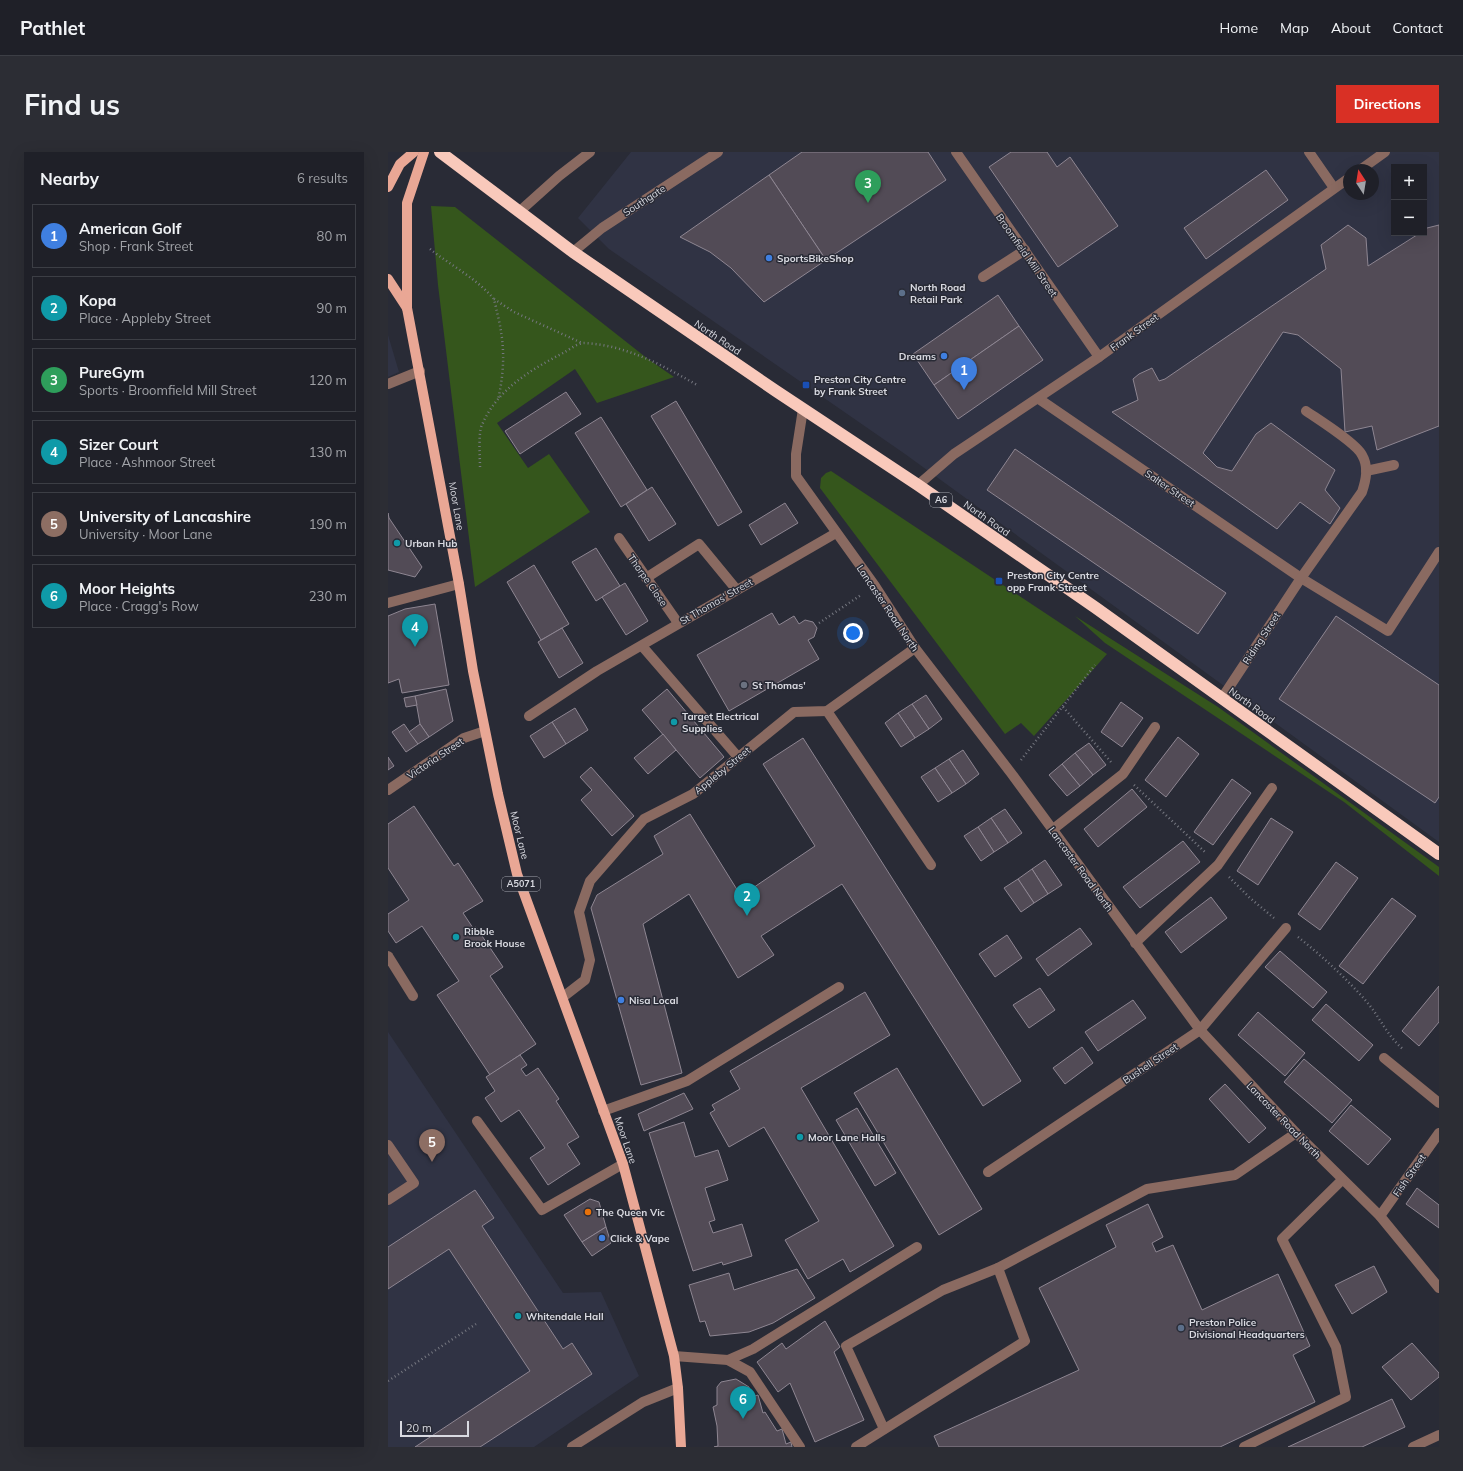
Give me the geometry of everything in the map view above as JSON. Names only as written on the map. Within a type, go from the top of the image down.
[{"type":"highway","name":"North Road","points":[[440,152],[573,252],[803,409],[918,485],[1096,608],[1439,854]]},
{"type":"main road","points":[[388,187],[400,164],[414,152]]},
{"type":"main road","name":"Moor Lane","points":[[424,152],[407,203],[407,308],[420,371],[485,731],[517,874],[623,1164],[674,1356],[678,1388],[681,1447]]},
{"type":"main road","name":"Moor Lane","points":[[388,279],[407,308]]},
{"type":"street","points":[[520,211],[558,176],[590,152]]},
{"type":"street","name":"Southgate","points":[[573,252],[602,228],[718,152]]},
{"type":"street","name":"Broomfield Mill Street","points":[[956,152],[1099,357]]},
{"type":"street","points":[[1309,152],[1334,188]]},
{"type":"street","points":[[1368,164],[1385,152]]},
{"type":"street","name":"Frank Street","points":[[918,485],[954,454],[1039,399],[1343,182]]},
{"type":"street","points":[[982,277],[1024,250]]},
{"type":"street","points":[[388,384],[420,371]]},
{"type":"street","name":"Salter Street","points":[[1039,399],[1301,578],[1388,632],[1439,552]]},
{"type":"street","name":"Lancaster Road North","points":[[803,409],[796,454],[796,476],[875,586],[915,648],[1011,773],[1200,1030],[1296,1133],[1380,1216],[1439,1288]]},
{"type":"street","points":[[1306,411],[1354,446],[1362,454],[1366,471],[1394,465]]},
{"type":"street","name":"Riding Street","points":[[1222,698],[1301,578],[1362,492],[1366,478],[1366,471]]},
{"type":"street","name":"St Thomas' Street","points":[[529,716],[597,671],[642,646],[736,589],[836,533]]},
{"type":"street","name":"Thorpe Close","points":[[619,538],[678,623]]},
{"type":"street","points":[[646,578],[699,544],[736,589]]},
{"type":"street","points":[[388,603],[459,584]]},
{"type":"street","points":[[642,646],[738,757]]},
{"type":"street","points":[[915,648],[826,711],[931,865]]},
{"type":"street","name":"Appleby Street","points":[[563,997],[586,980],[590,960],[579,912],[590,881],[644,819],[693,794],[794,712],[826,711]]},
{"type":"street","points":[[1052,830],[1123,774],[1155,727]]},
{"type":"street","name":"Victoria Street","points":[[388,790],[464,738],[485,731]]},
{"type":"street","points":[[1135,943],[1218,865],[1272,788]]},
{"type":"street","name":"Bushell Street","points":[[988,1172],[1200,1030],[1286,928]]},
{"type":"street","points":[[388,956],[413,996]]},
{"type":"street","points":[[603,1111],[687,1081],[839,987]]},
{"type":"street","points":[[1384,1058],[1439,1103]]},
{"type":"street","points":[[477,1121],[542,1210],[623,1164]]},
{"type":"street","points":[[884,1429],[846,1346],[943,1290],[998,1268],[1147,1189],[1235,1175],[1296,1133]]},
{"type":"street","name":"Fish Street","points":[[1380,1216],[1439,1133]]},
{"type":"street","points":[[388,1145],[414,1183],[388,1200]]},
{"type":"street","points":[[1244,1447],[1346,1397],[1336,1347],[1282,1239],[1342,1180]]},
{"type":"street","points":[[728,1360],[753,1349],[917,1247]]},
{"type":"street","points":[[856,1447],[1025,1341],[998,1268]]},
{"type":"street","points":[[674,1356],[728,1360],[750,1372],[800,1447]]},
{"type":"street","points":[[572,1447],[643,1402],[678,1388]]},
{"type":"street","points":[[1412,1447],[1439,1435]]},
{"type":"path","points":[[430,249],[448,264],[474,280],[494,299],[514,312],[582,343],[616,348],[657,362],[697,385]]},
{"type":"path","points":[[494,299],[503,336],[503,377],[498,400]]},
{"type":"path","points":[[480,467],[481,426],[498,400],[516,381],[545,362],[582,343]]},
{"type":"path","points":[[819,623],[875,586]]},
{"type":"path","points":[[1011,773],[1095,665]]},
{"type":"path","points":[[1063,706],[1123,774],[1218,865],[1250,898],[1320,954],[1367,1002],[1392,1040],[1410,1055]]},
{"type":"path","points":[[388,1381],[476,1324]]},
{"type":"shaded area","points":[[631,152],[1439,152],[1439,842],[905,454],[609,249],[578,218]]},
{"type":"shaded area","points":[[388,335],[399,372],[388,377]]},
{"type":"shaded area","points":[[388,1032],[563,1293],[601,1292],[639,1376],[534,1447],[388,1447]]},
{"type":"green space","points":[[431,206],[455,207],[648,359],[674,377],[597,403],[575,369],[497,423],[528,468],[549,454],[590,512],[475,587],[438,285]]},
{"type":"green space","points":[[831,471],[1107,654],[1034,736],[1021,723],[1005,734],[820,488],[821,478],[826,473]]},
{"type":"green space","points":[[1075,616],[1218,707],[1439,867],[1439,876],[1344,802],[1105,643]]},
{"type":"building","points":[[802,152],[928,152],[946,180],[826,260],[769,175]]},
{"type":"building","points":[[1011,152],[1047,152],[1057,167],[1070,157],[1118,226],[1058,267],[989,167]]},
{"type":"building","points":[[1266,170],[1288,200],[1206,259],[1184,228]]},
{"type":"building","points":[[769,175],[826,260],[764,302],[731,268],[710,252],[680,237]]},
{"type":"building","points":[[1348,225],[1366,238],[1368,266],[1415,236],[1427,236],[1427,228],[1439,225],[1439,426],[1377,450],[1372,426],[1345,432],[1341,369],[1298,335],[1283,332],[1203,453],[1217,467],[1232,471],[1256,434],[1271,423],[1335,470],[1325,490],[1340,508],[1330,524],[1300,502],[1277,529],[1112,412],[1138,400],[1133,379],[1139,374],[1152,368],[1159,381],[1165,379],[1326,269],[1321,245]]},
{"type":"building","points":[[998,295],[1019,326],[934,385],[913,354]]},
{"type":"building","points":[[1019,326],[1043,360],[958,419],[934,385]]},
{"type":"building","points":[[566,392],[581,414],[520,454],[505,431]]},
{"type":"building","points":[[676,401],[742,512],[718,526],[651,416]]},
{"type":"building","points":[[601,417],[647,490],[621,507],[575,433]]},
{"type":"building","points":[[1015,449],[1226,593],[1198,634],[987,490]]},
{"type":"building","points":[[652,487],[676,524],[649,541],[626,504]]},
{"type":"building","points":[[785,503],[798,523],[761,545],[749,525]]},
{"type":"building","name":"Urban Hub","points":[[388,513],[389,518],[422,567],[415,577],[388,570]]},
{"type":"building","points":[[596,548],[620,586],[596,601],[572,562]]},
{"type":"building","points":[[534,565],[569,624],[541,640],[507,582]]},
{"type":"building","points":[[625,583],[648,621],[626,635],[602,597]]},
{"type":"building","points":[[435,604],[449,685],[402,693],[399,679],[388,683],[388,616],[405,609]]},
{"type":"building","name":"St Thomas'","points":[[772,613],[779,625],[794,616],[799,624],[805,620],[813,622],[817,628],[814,637],[808,640],[819,659],[729,711],[697,655]]},
{"type":"building","points":[[1336,616],[1439,685],[1439,797],[1435,803],[1279,699]]},
{"type":"building","points":[[562,628],[583,663],[559,678],[538,642]]},
{"type":"building","points":[[446,689],[453,721],[429,737],[420,724],[415,696]]},
{"type":"building","name":"Target Electrical Supplies","points":[[667,689],[724,757],[700,778],[642,710]]},
{"type":"building","points":[[926,695],[942,719],[929,729],[912,704]]},
{"type":"building","points":[[415,696],[417,705],[406,707],[404,698]]},
{"type":"building","points":[[1121,702],[1143,718],[1122,747],[1101,732]]},
{"type":"building","points":[[912,704],[929,729],[915,738],[898,713]]},
{"type":"building","points":[[575,708],[588,730],[566,744],[552,722]]},
{"type":"building","points":[[898,713],[915,738],[901,747],[885,723]]},
{"type":"building","points":[[552,722],[566,744],[544,758],[530,736]]},
{"type":"building","points":[[404,724],[418,744],[406,752],[392,732]]},
{"type":"building","points":[[420,724],[429,737],[418,744],[409,732]]},
{"type":"building","points":[[663,734],[676,750],[648,774],[634,758]]},
{"type":"building","points":[[1178,737],[1199,754],[1166,797],[1145,780]]},
{"type":"building","points":[[803,738],[1021,1081],[983,1106],[842,884],[761,936],[774,955],[738,978],[689,894],[643,924],[682,1073],[641,1085],[591,908],[597,895],[663,854],[654,836],[690,814],[741,896],[815,846],[763,764]]},
{"type":"building","points":[[1089,743],[1106,765],[1093,775],[1075,753]]},
{"type":"building","points":[[963,750],[979,774],[966,784],[949,759]]},
{"type":"building","points":[[1075,753],[1093,775],[1080,786],[1062,764]]},
{"type":"building","points":[[388,757],[394,766],[388,770]]},
{"type":"building","points":[[949,759],[966,784],[952,793],[935,768]]},
{"type":"building","points":[[1062,764],[1080,786],[1067,796],[1049,775]]},
{"type":"building","points":[[591,767],[634,816],[612,836],[581,800],[592,790],[580,777]]},
{"type":"building","points":[[935,768],[952,793],[938,802],[921,777]]},
{"type":"building","points":[[1232,779],[1251,793],[1213,845],[1194,832]]},
{"type":"building","points":[[1132,789],[1147,807],[1098,847],[1084,829]]},
{"type":"building","name":"Ribble Brook House","points":[[414,806],[454,866],[458,863],[483,901],[463,913],[473,928],[476,927],[503,967],[490,976],[536,1044],[490,1075],[437,995],[459,981],[422,926],[396,943],[388,931],[388,914],[409,900],[388,868],[388,824]]},
{"type":"building","points":[[1005,809],[1022,833],[1008,843],[991,818]]},
{"type":"building","points":[[991,818],[1008,843],[994,852],[978,827]]},
{"type":"building","points":[[1271,818],[1293,832],[1258,885],[1237,871]]},
{"type":"building","points":[[978,827],[994,852],[981,861],[964,836]]},
{"type":"building","points":[[1183,841],[1200,862],[1140,908],[1123,887]]},
{"type":"building","points":[[1045,860],[1062,885],[1048,894],[1032,869]]},
{"type":"building","points":[[1336,862],[1358,878],[1320,930],[1298,914]]},
{"type":"building","points":[[1032,869],[1048,894],[1034,903],[1018,879]]},
{"type":"building","points":[[1018,879],[1034,903],[1021,912],[1004,888]]},
{"type":"building","points":[[1211,897],[1227,918],[1181,953],[1165,932]]},
{"type":"building","points":[[1392,898],[1416,916],[1363,984],[1339,966]]},
{"type":"building","points":[[1080,928],[1092,944],[1048,976],[1036,959]]},
{"type":"building","points":[[1007,935],[1022,958],[995,977],[979,954]]},
{"type":"building","points":[[1280,951],[1327,992],[1313,1008],[1265,967]]},
{"type":"building","points":[[1439,986],[1439,1022],[1419,1046],[1402,1031]]},
{"type":"building","points":[[1040,988],[1055,1010],[1029,1028],[1013,1005]]},
{"type":"building","name":"Moor Lane Halls","points":[[865,992],[890,1035],[801,1088],[894,1246],[850,1272],[843,1259],[808,1279],[785,1240],[819,1221],[764,1127],[729,1147],[710,1113],[715,1110],[712,1105],[740,1089],[730,1071]]},
{"type":"building","points":[[1133,1000],[1146,1018],[1098,1051],[1085,1032]]},
{"type":"building","points":[[1326,1004],[1373,1045],[1359,1061],[1312,1020]]},
{"type":"building","points":[[1258,1012],[1305,1053],[1285,1076],[1238,1035]]},
{"type":"building","points":[[1082,1047],[1093,1063],[1065,1084],[1053,1068]]},
{"type":"building","points":[[520,1055],[527,1065],[521,1069],[526,1076],[538,1068],[559,1099],[556,1101],[579,1137],[567,1144],[580,1164],[548,1185],[530,1158],[545,1148],[519,1110],[501,1122],[485,1098],[495,1091],[486,1077]]},
{"type":"building","points":[[1304,1059],[1352,1100],[1332,1123],[1284,1082]]},
{"type":"building","points":[[897,1068],[982,1209],[939,1235],[854,1093]]},
{"type":"building","points":[[1225,1084],[1266,1128],[1249,1143],[1209,1099]]},
{"type":"building","points":[[684,1093],[693,1109],[644,1131],[638,1114]]},
{"type":"building","points":[[1351,1105],[1391,1139],[1368,1165],[1329,1131]]},
{"type":"building","points":[[857,1108],[896,1173],[875,1186],[836,1120]]},
{"type":"building","points":[[684,1122],[695,1157],[718,1150],[728,1180],[705,1188],[715,1220],[709,1222],[713,1233],[742,1224],[752,1256],[723,1265],[722,1262],[693,1271],[649,1133]]},
{"type":"building","points":[[1417,1188],[1439,1205],[1439,1228],[1406,1204]]},
{"type":"building","name":"Whitendale Hall","points":[[475,1190],[494,1218],[482,1226],[563,1349],[572,1343],[592,1374],[480,1447],[415,1447],[530,1371],[449,1249],[388,1289],[388,1247]]},
{"type":"building","points":[[590,1199],[599,1202],[606,1227],[582,1242],[564,1215]]},
{"type":"building","name":"Preston Police Divisional Headquarters","points":[[1148,1204],[1163,1237],[1152,1243],[1156,1252],[1173,1245],[1202,1310],[1278,1274],[1310,1346],[1293,1355],[1315,1402],[1220,1447],[939,1447],[934,1436],[1079,1370],[1039,1288],[1116,1247],[1106,1225]]},
{"type":"building","points":[[606,1227],[611,1243],[592,1256],[582,1242]]},
{"type":"building","points":[[1374,1266],[1387,1292],[1352,1314],[1335,1285]]},
{"type":"building","points":[[797,1269],[815,1298],[773,1323],[749,1332],[710,1336],[705,1321],[700,1322],[689,1285],[729,1273],[734,1290]]},
{"type":"building","points":[[825,1321],[840,1347],[834,1352],[864,1420],[815,1442],[790,1383],[778,1392],[757,1362],[782,1343],[786,1349]]},
{"type":"building","points":[[1412,1343],[1439,1373],[1439,1377],[1411,1400],[1382,1367]]},
{"type":"building","points":[[736,1379],[749,1387],[751,1397],[758,1395],[763,1413],[765,1412],[777,1431],[782,1429],[786,1444],[791,1442],[792,1447],[714,1447],[718,1446],[717,1426],[713,1407],[717,1405],[717,1387],[721,1382]]},
{"type":"building","points":[[1392,1399],[1405,1427],[1362,1447],[1288,1447]]},
{"type":"place","name":"PureGym","points":[[868,203]]},
{"type":"place","name":"SportsBikeShop","points":[[769,258]]},
{"type":"place","name":"North Road Retail Park","points":[[902,293]]},
{"type":"place","name":"Dreams","points":[[944,356]]},
{"type":"place","name":"Preston City Centre by Frank Street","points":[[806,385]]},
{"type":"place","name":"American Golf","points":[[964,390]]},
{"type":"place","name":"Urban Hub","points":[[397,543]]},
{"type":"place","name":"Preston City Centre opp Frank Street","points":[[999,581]]},
{"type":"place","name":"Sizer Court","points":[[415,647]]},
{"type":"place","name":"St Thomas'","points":[[744,685]]},
{"type":"place","name":"Target Electrical Supplies","points":[[674,722]]},
{"type":"place","name":"Kopa","points":[[747,916]]},
{"type":"place","name":"Ribble Brook House","points":[[456,937]]},
{"type":"place","name":"Nisa Local","points":[[621,1000]]},
{"type":"place","name":"Moor Lane Halls","points":[[800,1137]]},
{"type":"place","name":"University of Lancashire","points":[[432,1162]]},
{"type":"place","name":"The Queen Vic","points":[[588,1212]]},
{"type":"place","name":"Click & Vape","points":[[602,1238]]},
{"type":"place","name":"Whitendale Hall","points":[[518,1316]]},
{"type":"place","name":"Preston Police Divisional Headquarters","points":[[1181,1328]]},
{"type":"place","name":"Moor Heights","points":[[743,1419]]}]
